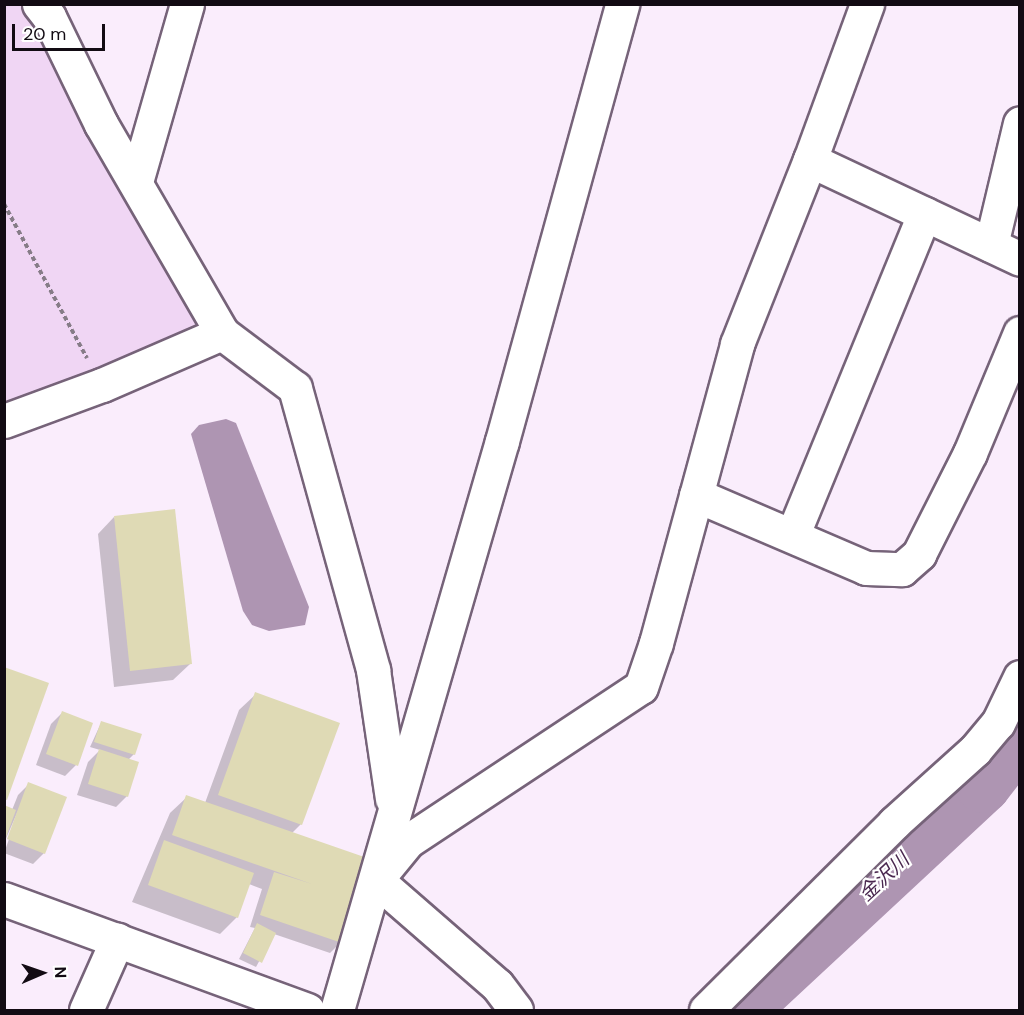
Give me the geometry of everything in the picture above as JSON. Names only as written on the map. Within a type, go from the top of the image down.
[{"type":"street","points":[[39,4],[50,17],[101,124],[222,333],[296,388],[373,670],[388,750],[394,818]]},
{"type":"street","points":[[136,182],[187,4]]},
{"type":"street","points":[[337,1011],[394,818],[622,4]]},
{"type":"street","points":[[376,880],[408,841],[641,687],[736,344],[810,160],[867,4]]},
{"type":"street","points":[[810,160],[1005,252],[1020,123]]},
{"type":"street","points":[[794,534],[924,214]]},
{"type":"street","points":[[4,421],[102,385],[222,333]]},
{"type":"street","points":[[696,495],[794,534],[866,568],[902,569],[920,554],[970,453],[1020,333]]},
{"type":"street","points":[[706,1011],[894,823],[975,750],[998,723],[1020,677]]},
{"type":"street","points":[[376,880],[497,985],[516,1011]]},
{"type":"street","points":[[4,899],[307,1011]]},
{"type":"street","points":[[86,1011],[117,940]]},
{"type":"path","points":[[4,204],[102,385]]},
{"type":"shaded area","points":[[5,5],[28,5],[213,331],[5,413]]},
{"type":"shaded area","points":[[226,419],[236,423],[309,607],[305,625],[269,631],[252,625],[243,611],[191,434],[199,425]]},
{"type":"shaded area","points":[[1019,726],[1019,753],[992,785],[985,776]]},
{"type":"shaded area","points":[[937,813],[948,828],[894,878],[881,863]]},
{"type":"shaded area","points":[[871,874],[882,890],[798,967],[788,954]]},
{"type":"shaded area","points":[[769,974],[782,987],[756,1010],[730,1010]]},
{"type":"building","points":[[175,509],[192,664],[130,671],[114,516]]},
{"type":"building","points":[[4,667],[49,683],[7,800],[4,799]]},
{"type":"building","points":[[255,692],[340,723],[302,825],[218,795]]},
{"type":"building","points":[[62,711],[93,723],[78,766],[46,754]]},
{"type":"building","points":[[101,721],[142,734],[135,755],[94,742]]},
{"type":"building","points":[[99,749],[139,762],[128,797],[88,784]]},
{"type":"building","points":[[28,782],[67,797],[45,854],[7,839]]},
{"type":"building","points":[[186,795],[370,859],[342,943],[260,915],[274,872],[312,884],[172,835]]},
{"type":"building","points":[[4,805],[16,810],[5,840],[4,840]]},
{"type":"building","points":[[164,840],[254,873],[238,918],[148,885]]},
{"type":"building","points":[[257,923],[276,933],[262,963],[243,953]]},
{"type":"waterway","name":"金沢川","points":[[741,1010],[983,785],[1020,737]]}]
